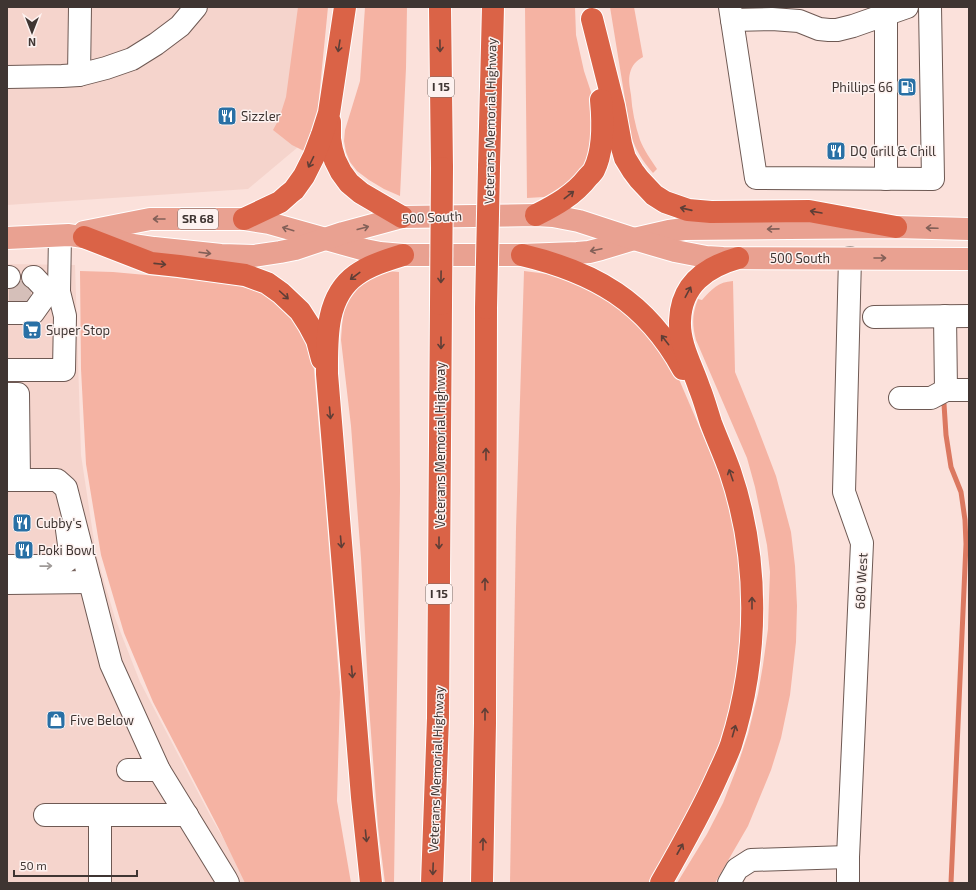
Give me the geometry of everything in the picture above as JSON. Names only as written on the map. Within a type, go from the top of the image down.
[{"type":"highway","points":[[244,219],[280,202],[294,190],[304,176],[314,156],[329,113],[345,7]]},
{"type":"highway","name":"Veterans Memorial Highway","points":[[432,883],[438,718],[442,168],[440,7]]},
{"type":"highway","name":"Veterans Memorial Highway","points":[[482,883],[485,715],[486,308],[493,7]]},
{"type":"highway","points":[[536,214],[572,194],[584,183],[594,170],[598,158],[602,138],[603,116],[600,73],[591,13]]},
{"type":"highway","points":[[591,13],[625,158],[639,179],[654,195],[677,207],[693,211],[809,211],[896,227]]},
{"type":"highway","points":[[329,113],[332,150],[341,172],[349,183],[362,193],[402,217]]},
{"type":"highway","points":[[71,236],[151,263],[245,275],[267,283],[282,293],[300,311],[310,325],[327,374]]},
{"type":"highway","points":[[371,883],[362,797],[327,374],[327,340],[334,303],[347,283],[355,275],[367,269],[403,255]]},
{"type":"highway","points":[[522,255],[553,263],[585,275],[611,290],[637,308],[648,319],[668,345],[686,375],[692,390],[711,423],[724,452],[741,509],[750,568],[752,600],[751,645],[741,705],[730,747],[704,806],[661,883]]},
{"type":"highway","points":[[711,423],[700,388],[682,342],[680,332],[681,312],[686,295],[697,280],[715,266],[738,258]]},
{"type":"main road","name":"500 South","points":[[7,238],[71,236],[154,248],[240,256],[280,252],[402,217],[536,214],[579,221],[675,251],[723,258],[969,259]]},
{"type":"main road","name":"500 South","points":[[71,236],[150,219],[244,219],[269,223],[380,253],[403,255],[522,255],[589,252],[634,239],[684,229],[896,227],[969,229]]},
{"type":"lane","points":[[79,75],[80,7]]},
{"type":"lane","points":[[7,76],[79,75],[132,59],[156,44],[180,26],[196,7]]},
{"type":"lane","points":[[907,7],[853,26],[833,30],[819,28],[799,21],[731,14],[756,178],[933,179],[930,7]]},
{"type":"lane","points":[[886,14],[886,179]]},
{"type":"lane","points":[[8,290],[33,313],[43,288],[71,236]]},
{"type":"lane","name":"680 West","points":[[848,883],[862,543],[844,492],[850,258]]},
{"type":"lane","points":[[7,370],[64,370],[65,316],[43,288]]},
{"type":"lane","points":[[945,316],[946,390]]},
{"type":"lane","points":[[874,317],[969,316]]},
{"type":"lane","points":[[900,398],[931,398],[946,390],[969,390]]},
{"type":"lane","points":[[7,394],[18,394],[11,482],[22,493],[43,493],[57,496],[62,500],[70,552],[68,560],[60,566],[7,566]]},
{"type":"lane","points":[[11,482],[57,480],[66,488],[111,664],[159,770],[228,883]]},
{"type":"lane","points":[[7,583],[90,582]]},
{"type":"lane","points":[[128,770],[159,770]]},
{"type":"lane","points":[[100,815],[100,883]]},
{"type":"lane","points":[[44,816],[186,815]]},
{"type":"lane","points":[[729,883],[737,869],[751,860],[848,857]]},
{"type":"shaded area","points":[[7,7],[315,7],[298,147],[248,189],[7,205]]},
{"type":"shaded area","points":[[298,7],[328,7],[317,118],[310,154],[292,145],[273,130],[279,119],[286,97]]},
{"type":"shaded area","points":[[365,7],[407,7],[406,68],[400,196],[384,189],[357,171],[350,162],[346,152],[344,141],[345,130],[360,81]]},
{"type":"shaded area","points":[[525,7],[575,7],[576,35],[584,71],[595,104],[597,127],[585,170],[556,194],[544,197],[527,198]]},
{"type":"shaded area","points":[[610,7],[634,7],[643,57],[633,65],[629,76],[629,84],[634,118],[640,140],[657,169],[653,173],[640,156],[631,136]]},
{"type":"shaded area","points":[[7,264],[75,265],[81,455],[96,554],[115,618],[140,682],[211,817],[249,883],[7,883]]},
{"type":"shaded area","points":[[80,271],[113,272],[168,277],[240,286],[262,293],[280,304],[300,321],[313,358],[340,692],[337,801],[351,883],[245,883],[219,829],[153,702],[124,633],[101,555],[86,464],[81,369]]},
{"type":"shaded area","points":[[387,271],[399,272],[400,491],[394,883],[385,883],[378,827],[351,426],[341,340],[344,311],[350,299],[358,288],[367,280]]},
{"type":"shaded area","points":[[524,271],[574,279],[625,306],[672,363],[717,468],[733,512],[741,561],[744,640],[728,733],[655,883],[510,883],[516,529]]},
{"type":"shaded area","points":[[733,281],[735,372],[776,476],[791,532],[795,566],[797,606],[796,642],[790,695],[781,738],[771,770],[748,826],[715,883],[677,883],[707,834],[723,803],[736,770],[748,734],[758,694],[768,629],[770,572],[767,545],[755,487],[747,458],[696,340],[693,320],[698,299],[702,300],[712,289],[719,285]]},
{"type":"waterway","points":[[944,404],[946,435],[951,467],[961,492],[965,520],[966,544],[951,883]]},
{"type":"tunnel","points":[[9,292],[32,292]]},
{"type":"place","name":"Phillips 66","points":[[907,87]]},
{"type":"place","name":"Sizzler","points":[[227,116]]},
{"type":"place","name":"DQ Grill & Chill","points":[[836,151]]},
{"type":"place","name":"Super Stop","points":[[32,330]]},
{"type":"place","name":"Cubby's","points":[[22,523]]},
{"type":"place","name":"Poki Bowl","points":[[24,550]]},
{"type":"place","name":"Five Below","points":[[56,720]]}]
